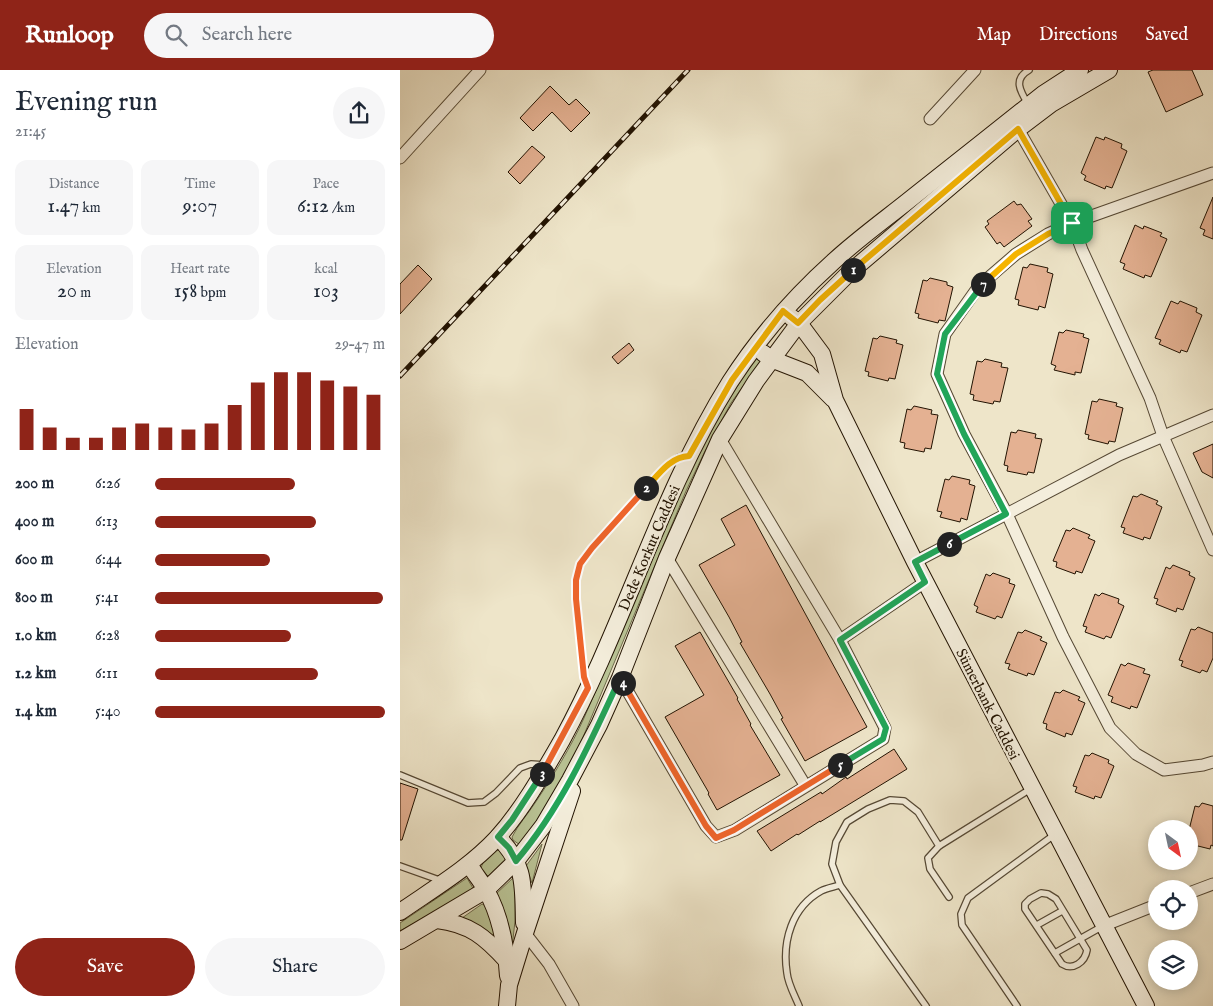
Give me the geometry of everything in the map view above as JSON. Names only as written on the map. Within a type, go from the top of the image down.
[{"type":"main road","name":"Dede Korkut Caddesi","points":[[507,1006],[509,985],[507,961],[499,921],[486,890],[469,864],[498,837],[512,820],[548,766],[588,688],[689,456],[718,402],[755,347],[783,311],[836,259],[1063,77],[1080,70]]},
{"type":"main road","name":"Dede Korkut Caddesi","points":[[486,890],[516,861],[543,826],[584,755],[620,678],[667,558],[720,439],[739,408],[798,323],[848,274],[1018,129],[1051,104],[1109,70]]},
{"type":"main road","points":[[783,311],[798,323],[822,354],[835,400]]},
{"type":"main road","points":[[755,347],[772,359],[808,373],[835,400]]},
{"type":"main road","name":"Sümerbank Caddesi","points":[[835,400],[925,582],[1146,1006]]},
{"type":"main road","name":"Dede Korkut Caddesi","points":[[509,985],[584,755]]},
{"type":"main road","name":"Dede Korkut Caddesi","points":[[498,837],[509,848],[522,879],[525,932]]},
{"type":"main road","points":[[400,912],[469,864]]},
{"type":"main road","points":[[400,941],[486,890]]},
{"type":"main road","points":[[437,920],[453,922],[474,931],[486,939],[507,961]]},
{"type":"street","points":[[400,158],[480,70]]},
{"type":"street","points":[[930,119],[975,70]]},
{"type":"street","points":[[1018,129],[1072,223],[1082,250],[1150,398],[1163,436],[1213,550]]},
{"type":"street","points":[[1213,173],[1072,223],[1048,234],[1016,254],[979,286],[945,334],[937,374],[964,434],[1006,514],[1063,636],[1110,728],[1136,754],[1164,770],[1213,762]]},
{"type":"street","points":[[915,562],[1119,455],[1213,415]]},
{"type":"street","points":[[620,678],[706,826],[716,838],[734,830],[883,739],[886,728],[840,640],[720,439]]},
{"type":"street","points":[[667,558],[805,786]]},
{"type":"street","points":[[840,640],[925,582]]},
{"type":"street","points":[[1198,890],[1213,884]]},
{"type":"street","points":[[1103,926],[1148,908]]},
{"type":"street","points":[[525,932],[550,964],[574,1006]]},
{"type":"lane","points":[[1029,70],[1020,76],[1019,82],[1029,105]]},
{"type":"lane","points":[[588,688],[584,677],[576,599],[576,580],[580,564],[592,548],[666,466],[679,457],[689,456]]},
{"type":"lane","points":[[400,774],[468,803],[484,802],[496,793],[520,768],[531,764],[548,766]]},
{"type":"lane","points":[[949,897],[930,869],[928,858],[939,846],[1032,788]]},
{"type":"lane","points":[[926,1006],[840,885],[832,864],[836,842],[847,822],[868,809],[890,800],[904,801],[918,812],[939,846]]},
{"type":"lane","points":[[1017,1006],[962,925],[961,914],[968,898],[1056,834]]},
{"type":"lane","points":[[400,866],[444,881]]},
{"type":"lane","points":[[799,1006],[787,974],[786,951],[789,929],[801,907],[821,891],[840,885]]},
{"type":"lane","points":[[1041,893],[1048,894],[1056,899],[1080,938],[1087,950],[1086,956],[1081,962],[1072,967],[1062,964],[1037,925],[1025,909],[1025,904],[1041,893]]},
{"type":"lane","points":[[1037,925],[1062,911]]},
{"type":"lane","points":[[1055,953],[1103,926]]},
{"type":"green space","points":[[757,357],[761,361],[731,403],[686,491],[581,742],[551,800],[534,828],[520,845],[512,837],[573,740],[604,672],[682,487],[729,399]]},
{"type":"green space","points":[[542,844],[532,883],[526,866]]},
{"type":"green space","points":[[497,850],[507,859],[492,875],[488,876],[481,869],[483,863]]},
{"type":"green space","points":[[515,876],[515,921],[511,957],[496,894]]},
{"type":"green space","points":[[467,878],[474,890],[400,931],[400,923]]},
{"type":"green space","points":[[482,904],[486,906],[496,935],[492,937],[462,918]]},
{"type":"building","points":[[1153,70],[1192,70],[1203,95],[1166,112],[1148,72]]},
{"type":"building","points":[[550,86],[569,105],[576,99],[590,113],[571,132],[552,112],[533,131],[520,118]]},
{"type":"building","points":[[1096,137],[1104,140],[1105,137],[1122,144],[1121,148],[1127,151],[1112,188],[1106,186],[1105,189],[1084,180],[1086,176],[1081,173]]},
{"type":"building","points":[[532,146],[545,157],[520,184],[508,172]]},
{"type":"building","points":[[1213,197],[1213,239],[1203,235],[1205,230],[1200,228]]},
{"type":"building","points":[[1014,201],[1017,205],[1021,204],[1032,219],[1028,221],[1032,226],[1004,247],[1000,242],[997,244],[985,227],[989,224],[987,221]]},
{"type":"building","points":[[1135,225],[1143,229],[1144,226],[1162,233],[1160,236],[1167,239],[1151,277],[1145,275],[1144,278],[1123,269],[1125,264],[1120,262]]},
{"type":"building","points":[[1030,264],[1048,268],[1047,272],[1053,274],[1045,308],[1039,306],[1038,310],[1018,305],[1019,300],[1015,299],[1023,267],[1027,268]]},
{"type":"building","points":[[418,265],[432,279],[400,314],[400,284]]},
{"type":"building","points":[[930,278],[947,282],[947,285],[953,287],[945,321],[939,320],[938,323],[918,318],[919,314],[915,313],[923,280],[927,281]]},
{"type":"building","points":[[1171,301],[1178,304],[1180,301],[1197,308],[1196,312],[1202,315],[1187,352],[1181,350],[1180,353],[1159,344],[1161,340],[1155,338]]},
{"type":"building","points":[[1066,330],[1084,334],[1083,337],[1089,339],[1081,373],[1075,372],[1075,375],[1054,370],[1056,366],[1051,364],[1059,332],[1063,333]]},
{"type":"building","points":[[880,336],[897,340],[896,343],[903,345],[895,379],[889,378],[888,381],[868,376],[869,372],[865,371],[873,338],[877,339]]},
{"type":"building","points":[[629,343],[634,350],[618,364],[612,357]]},
{"type":"building","points":[[985,359],[1002,363],[1001,367],[1008,368],[1000,402],[994,401],[993,404],[973,400],[974,395],[970,394],[977,361],[982,362]]},
{"type":"building","points":[[1099,399],[1117,403],[1116,406],[1123,408],[1115,442],[1109,441],[1108,444],[1088,439],[1089,435],[1085,434],[1092,401],[1097,402]]},
{"type":"building","points":[[914,406],[932,410],[931,414],[938,415],[931,449],[925,448],[924,452],[904,448],[905,443],[900,442],[907,409],[911,410]]},
{"type":"building","points":[[1018,430],[1036,434],[1035,438],[1042,439],[1034,473],[1028,472],[1027,475],[1007,471],[1008,466],[1004,465],[1011,432],[1016,433]]},
{"type":"building","points":[[1213,444],[1213,478],[1202,472],[1193,453]]},
{"type":"building","points":[[952,476],[970,480],[969,484],[975,486],[967,520],[961,518],[960,522],[940,517],[942,512],[937,511],[945,479],[949,480]]},
{"type":"building","points":[[1141,494],[1158,501],[1156,504],[1162,507],[1150,539],[1144,537],[1143,540],[1123,533],[1125,528],[1121,527],[1133,496],[1137,497]]},
{"type":"building","points":[[746,505],[867,727],[805,761],[781,719],[783,718],[770,694],[740,643],[742,642],[729,617],[699,565],[735,545],[721,519]]},
{"type":"building","points":[[1073,528],[1090,535],[1088,538],[1095,541],[1082,573],[1076,571],[1075,574],[1056,567],[1057,562],[1053,561],[1066,530],[1070,531]]},
{"type":"building","points":[[1173,565],[1190,572],[1189,575],[1195,578],[1183,610],[1177,608],[1176,612],[1156,604],[1158,599],[1154,598],[1166,567],[1170,569]]},
{"type":"building","points":[[993,573],[1010,579],[1009,583],[1015,585],[1002,618],[997,616],[995,619],[976,612],[978,607],[974,605],[986,574],[990,576]]},
{"type":"building","points":[[1102,593],[1119,599],[1118,603],[1124,606],[1111,638],[1106,636],[1104,639],[1085,632],[1087,627],[1083,626],[1095,594],[1099,596]]},
{"type":"building","points":[[1198,627],[1213,633],[1213,658],[1207,672],[1202,670],[1200,673],[1181,666],[1183,661],[1179,660],[1191,629],[1195,630]]},
{"type":"building","points":[[1025,630],[1042,637],[1040,640],[1047,643],[1034,675],[1028,673],[1027,676],[1008,669],[1010,664],[1005,663],[1018,632],[1022,633]]},
{"type":"building","points":[[700,632],[738,698],[750,725],[780,775],[717,810],[665,717],[704,695],[675,646]]},
{"type":"building","points":[[1128,663],[1145,669],[1143,673],[1150,675],[1137,708],[1131,706],[1130,709],[1111,702],[1113,697],[1108,695],[1121,664],[1125,666]]},
{"type":"building","points":[[1063,690],[1080,697],[1078,700],[1085,703],[1072,735],[1066,733],[1065,737],[1046,729],[1047,724],[1043,723],[1055,692],[1060,693]]},
{"type":"building","points":[[894,749],[907,769],[771,851],[757,831],[821,792],[822,794],[846,777],[847,779]]},
{"type":"building","points":[[1092,753],[1109,760],[1108,763],[1114,766],[1101,798],[1095,796],[1094,799],[1075,792],[1077,787],[1073,786],[1085,755],[1089,756]]},
{"type":"building","points":[[400,783],[418,789],[402,840],[400,840]]},
{"type":"building","points":[[1202,803],[1213,806],[1213,846],[1211,845],[1210,849],[1198,846],[1198,820],[1192,820],[1195,806],[1199,807]]},
{"type":"railway","points":[[400,376],[688,70]]},
{"type":"route","points":[[1018,129],[1072,223],[1048,234],[1016,254],[979,286],[945,334],[937,374],[964,434],[1006,514],[915,562],[925,582],[840,640],[886,728],[883,739],[734,830],[716,838],[706,826],[620,678],[599,725],[570,780],[543,826],[516,861],[509,848],[498,837],[512,820],[548,766],[588,688],[584,677],[576,599],[576,580],[580,564],[592,548],[666,466],[679,457],[689,456],[732,380],[783,311],[798,323],[848,274],[1018,129]]}]
